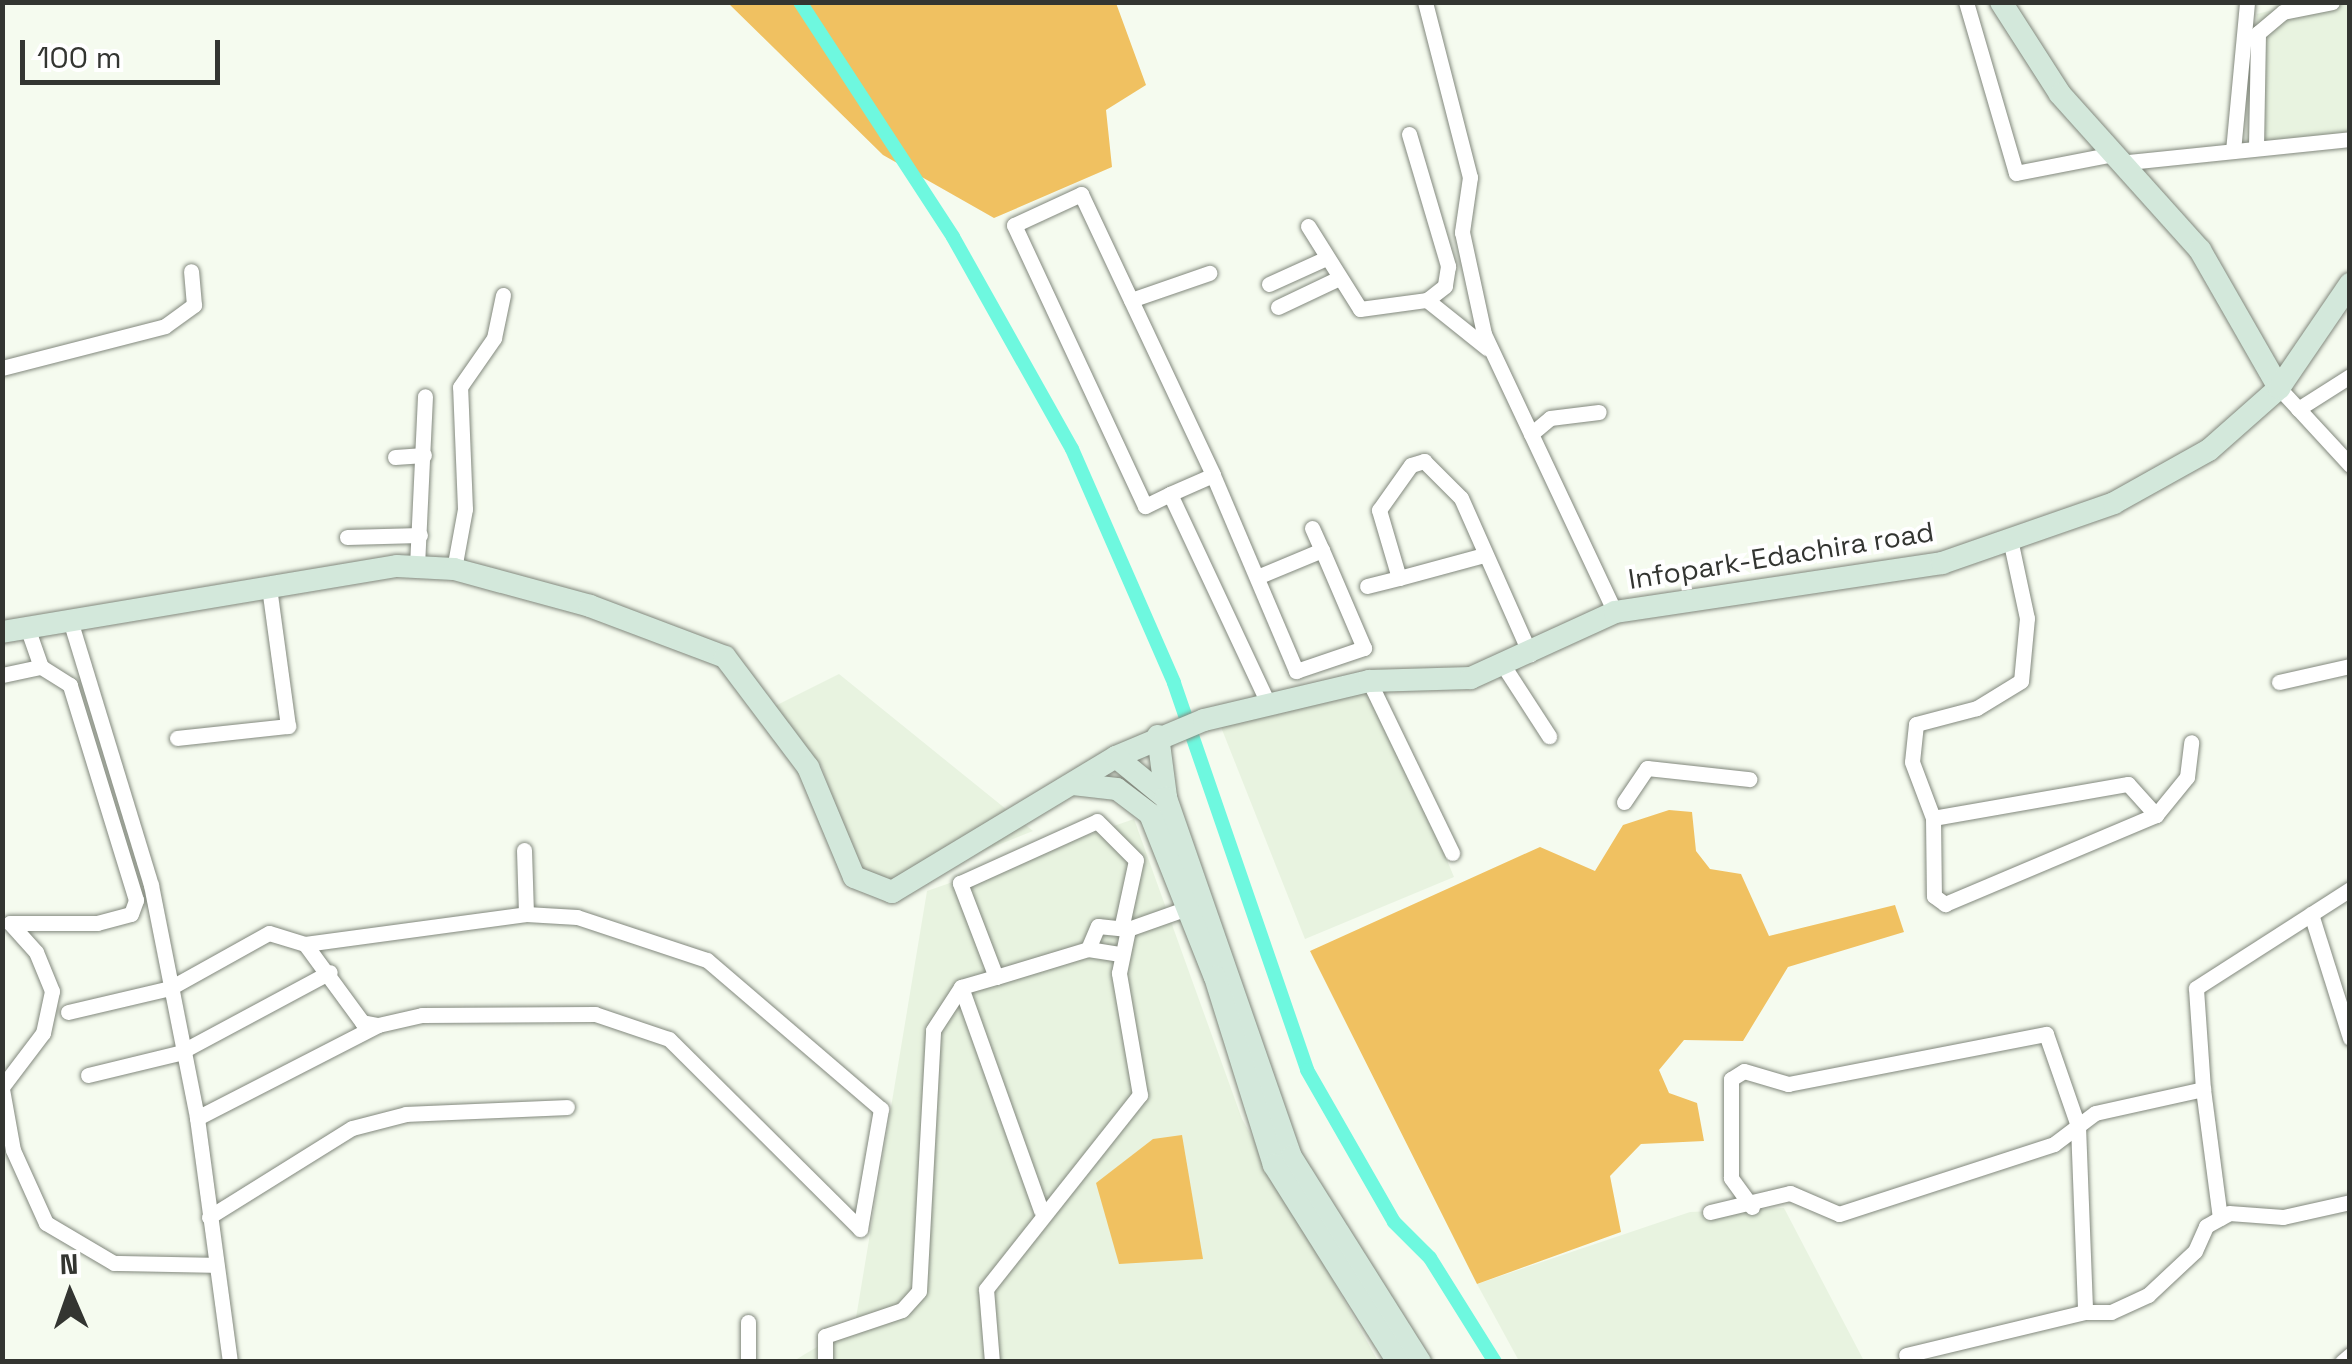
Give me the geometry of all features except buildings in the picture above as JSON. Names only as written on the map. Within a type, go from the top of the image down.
[{"type":"main road","points":[[2001,2],[2112,159],[2163,202],[2200,250],[2280,388]]},
{"type":"main road","name":"Infopark-Edachira road","points":[[2,632],[417,566],[454,569],[633,618],[725,657],[799,752],[854,877],[876,892],[925,880],[1116,757],[1204,720],[1267,701],[1368,681],[1471,678],[1616,612],[1942,562],[2166,476],[2280,388],[2350,284]]},
{"type":"main road","points":[[1161,735],[1166,798],[1286,1188],[1398,1362]]},
{"type":"main road","points":[[1116,757],[1166,798]]},
{"type":"main road","points":[[1072,784],[1117,789],[1150,814],[1302,1179],[1420,1362]]},
{"type":"street","points":[[1425,2],[1470,177],[1466,268],[1490,350],[1616,612]]},
{"type":"street","points":[[1966,2],[2016,173],[2112,159],[2350,138]]},
{"type":"street","points":[[2233,151],[2247,2]]},
{"type":"street","points":[[2256,148],[2258,34],[2283,12],[2332,2]]},
{"type":"street","points":[[1308,226],[1324,259],[1360,308],[1427,300],[1445,286],[1448,266],[1409,134]]},
{"type":"street","points":[[1213,475],[1145,506],[1014,225],[1081,194],[1213,475],[1296,671],[1364,648],[1312,528]]},
{"type":"street","points":[[1269,284],[1324,259]]},
{"type":"street","points":[[2,368],[166,326],[194,304],[191,271]]},
{"type":"street","points":[[1130,300],[1209,273]]},
{"type":"street","points":[[1278,307],[1337,279]]},
{"type":"street","points":[[454,569],[465,509],[460,387],[494,338],[503,295]]},
{"type":"street","points":[[1427,300],[1490,350]]},
{"type":"street","points":[[2298,409],[2350,376]]},
{"type":"street","points":[[2280,388],[2350,465]]},
{"type":"street","points":[[417,566],[425,396]]},
{"type":"street","points":[[1530,434],[1550,418],[1599,412]]},
{"type":"street","points":[[395,457],[424,455]]},
{"type":"street","points":[[1399,578],[1380,510],[1411,465],[1424,462],[1461,498],[1530,654]]},
{"type":"street","points":[[1170,494],[1267,701]]},
{"type":"street","points":[[347,537],[420,535]]},
{"type":"street","points":[[2010,539],[2027,618],[2021,681],[1977,708],[1916,724],[1912,762],[1933,818],[1934,896],[1945,904],[2156,815],[2187,777],[2191,742]]},
{"type":"street","points":[[1257,576],[1322,550]]},
{"type":"street","points":[[1367,586],[1484,555]]},
{"type":"street","points":[[178,738],[288,726],[268,588]]},
{"type":"street","points":[[70,620],[151,885],[179,1053],[198,1118],[230,1362]]},
{"type":"street","points":[[28,627],[41,667],[70,686],[136,900],[131,914],[97,923],[10,924],[36,952],[52,991],[43,1033],[2,1088],[12,1150],[46,1223],[114,1263],[215,1265]]},
{"type":"street","points":[[1504,665],[1549,736]]},
{"type":"street","points":[[2279,682],[2350,666]]},
{"type":"street","points":[[2,675],[41,667]]},
{"type":"street","points":[[1368,681],[1452,853]]},
{"type":"street","points":[[1624,802],[1647,768],[1748,779]]},
{"type":"street","points":[[1933,818],[2102,784],[2146,794],[2156,815]]},
{"type":"street","points":[[992,1362],[986,1289],[1041,1210],[1140,1095],[1121,954],[1136,880],[1132,847],[1097,821],[1081,821],[960,883],[996,978]]},
{"type":"street","points":[[524,850],[526,914]]},
{"type":"street","points":[[2220,1218],[2202,1089],[2196,988],[2350,889]]},
{"type":"street","points":[[1088,949],[1098,926],[1125,927],[1190,907]]},
{"type":"street","points":[[68,1012],[170,988],[268,933],[305,944],[526,914],[578,917],[706,960],[881,1109],[860,1228],[669,1039],[554,1010],[378,1025],[362,1022],[330,972],[305,944]]},
{"type":"street","points":[[2311,914],[2350,1038]]},
{"type":"street","points":[[826,1362],[825,1336],[902,1310],[918,1291],[933,1030],[961,987],[1088,949],[1121,954]]},
{"type":"street","points":[[88,1075],[179,1053],[330,972]]},
{"type":"street","points":[[961,987],[1041,1210]]},
{"type":"street","points":[[198,1118],[378,1025]]},
{"type":"street","points":[[1752,1207],[1731,1178],[1731,1079],[1744,1070],[1788,1084],[2046,1034],[2078,1126],[2085,1312]]},
{"type":"street","points":[[1710,1212],[1752,1207],[1799,1193],[1839,1214],[2054,1144],[2095,1113],[2202,1089]]},
{"type":"street","points":[[209,1217],[352,1128],[406,1114],[567,1107]]},
{"type":"street","points":[[1906,1355],[2085,1312],[2111,1312],[2148,1295],[2220,1218],[2350,1202]]},
{"type":"street","points":[[748,1322],[748,1362]]},
{"type":"street","points":[[2342,1362],[2350,1355]]},
{"type":"shaded area","points":[[728,3],[1116,3],[1146,85],[1106,110],[1112,167],[994,218],[883,155]]},
{"type":"shaded area","points":[[2299,3],[2349,3],[2349,139],[2247,149],[2257,14]]},
{"type":"shaded area","points":[[839,674],[1033,831],[904,882],[872,883],[855,866],[822,767],[775,706]]},
{"type":"shaded area","points":[[1377,692],[1454,877],[1305,939],[1221,727],[1321,697]]},
{"type":"shaded area","points":[[1669,810],[1692,812],[1696,851],[1710,869],[1741,874],[1769,936],[1895,905],[1904,932],[1788,967],[1743,1041],[1684,1040],[1659,1070],[1669,1093],[1697,1103],[1704,1141],[1641,1144],[1610,1176],[1621,1232],[1477,1284],[1310,951],[1540,847],[1595,871],[1623,825]]},
{"type":"shaded area","points":[[1134,819],[1242,1119],[1378,1361],[792,1362],[855,1324],[927,891]]},
{"type":"shaded area","points":[[1182,1135],[1203,1259],[1119,1264],[1096,1183],[1153,1139]]},
{"type":"shaded area","points":[[1784,1208],[1864,1361],[1519,1361],[1477,1284],[1690,1212]]},
{"type":"waterway","points":[[800,2],[953,237],[1072,449],[1174,683],[1307,1070],[1394,1222],[1430,1258],[1495,1362]]}]
